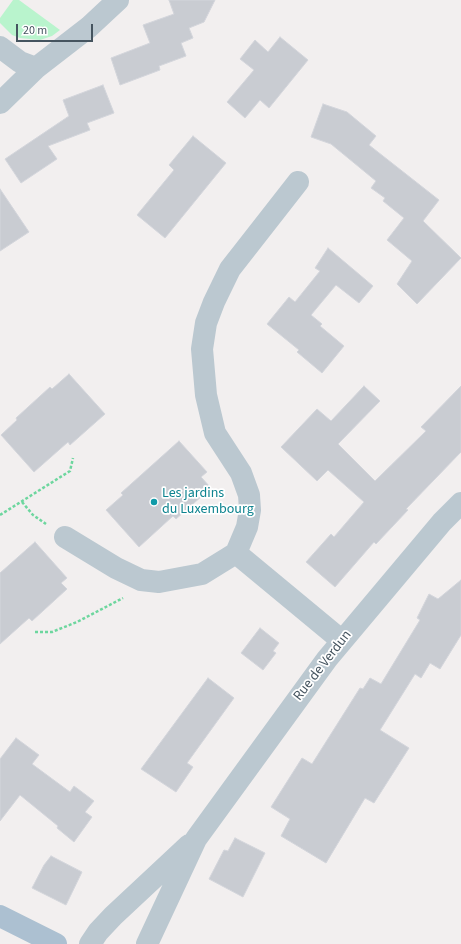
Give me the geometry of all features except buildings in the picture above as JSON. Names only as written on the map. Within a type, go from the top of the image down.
[{"type":"main road","points":[[0,916],[56,944]]},
{"type":"street","points":[[0,103],[36,68],[89,27],[118,0]]},
{"type":"street","points":[[0,47],[20,62],[36,68]]},
{"type":"street","points":[[64,537],[116,568],[142,580],[159,582],[202,574],[236,552],[248,527],[250,510],[249,495],[241,473],[216,433],[206,395],[202,349],[206,323],[214,302],[230,270],[298,182]]},
{"type":"street","name":"Rue de Verdun","points":[[196,839],[296,700],[342,640],[442,522],[461,503]]},
{"type":"street","points":[[236,552],[342,640]]},
{"type":"street","points":[[90,944],[98,932],[113,916],[196,839]]},
{"type":"street","points":[[146,944],[196,839]]},
{"type":"path","points":[[0,515],[70,471],[73,458]]},
{"type":"path","points":[[22,502],[33,515],[64,537]]},
{"type":"path","points":[[35,632],[52,632],[106,608],[124,598],[142,580]]},
{"type":"green space","points":[[13,0],[19,0],[60,30],[52,36],[40,40],[20,38],[12,35],[0,23],[0,18]]},
{"type":"place","name":"Les jardins du Luxembourg","points":[[154,502]]}]
